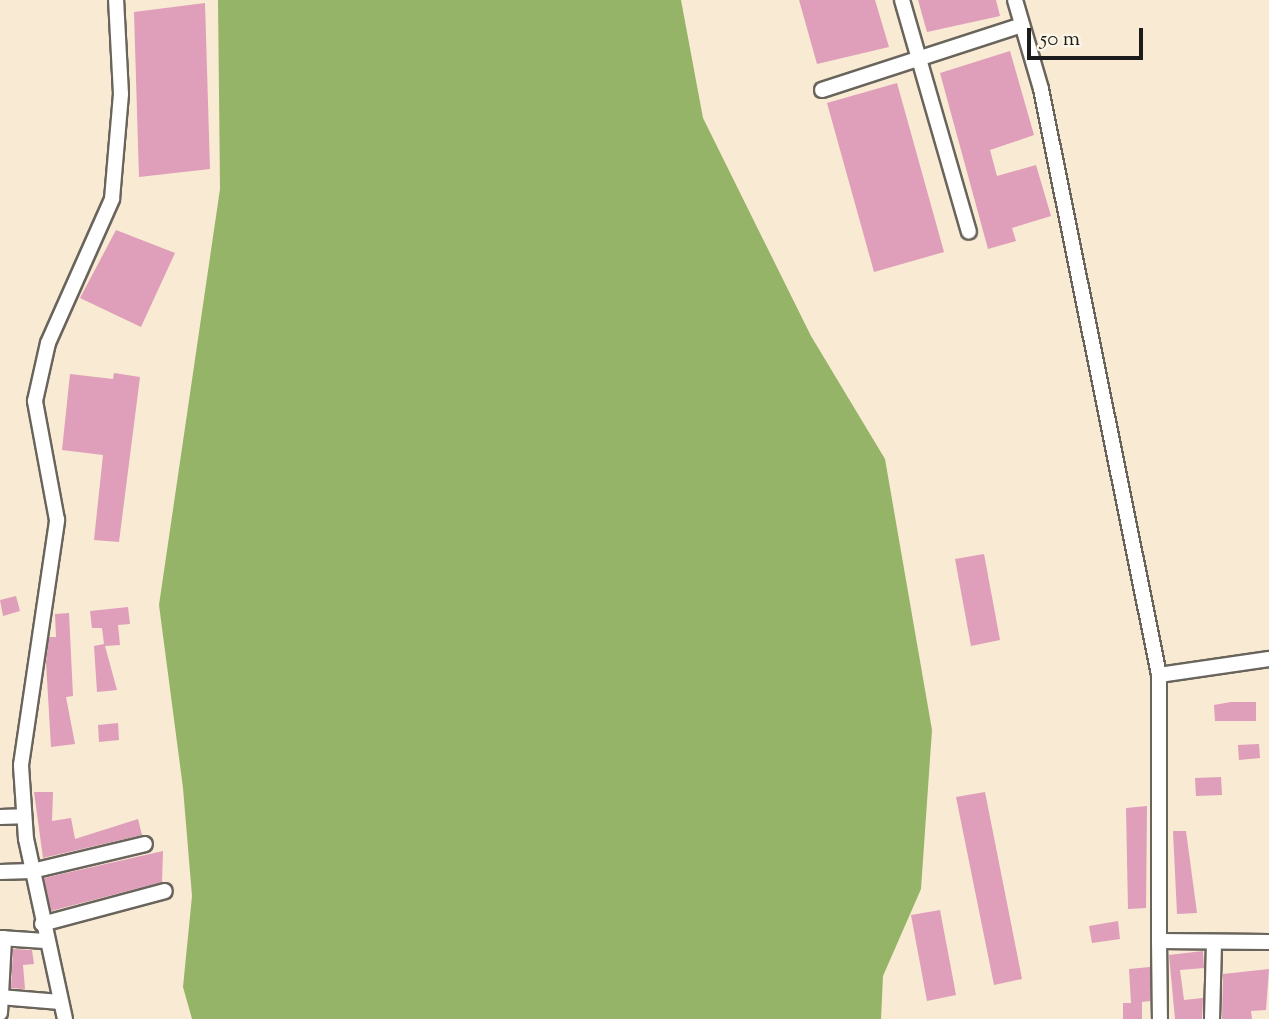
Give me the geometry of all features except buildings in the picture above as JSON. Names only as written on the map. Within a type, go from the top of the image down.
[{"type":"street","points":[[65,1019],[45,941],[23,816],[20,765],[32,710],[31,672],[57,520],[39,444],[38,373],[112,199],[121,94],[116,0]]},
{"type":"street","points":[[902,0],[970,232]]},
{"type":"street","points":[[1015,0],[1096,346],[1159,675],[1160,1019]]},
{"type":"street","points":[[822,90],[1022,25]]},
{"type":"street","points":[[1159,675],[1269,659]]},
{"type":"street","points":[[0,817],[23,816]]},
{"type":"street","points":[[0,872],[33,872],[145,844]]},
{"type":"street","points":[[42,924],[165,891]]},
{"type":"street","points":[[0,1013],[2,938],[45,941]]},
{"type":"street","points":[[1159,941],[1269,942]]},
{"type":"street","points":[[1212,1019],[1214,942]]},
{"type":"street","points":[[1,997],[60,1002]]},
{"type":"green space","points":[[218,0],[681,0],[703,118],[811,336],[885,459],[932,730],[921,889],[883,976],[881,1019],[192,1019],[183,987],[192,896],[183,788],[159,605],[220,189]]}]
